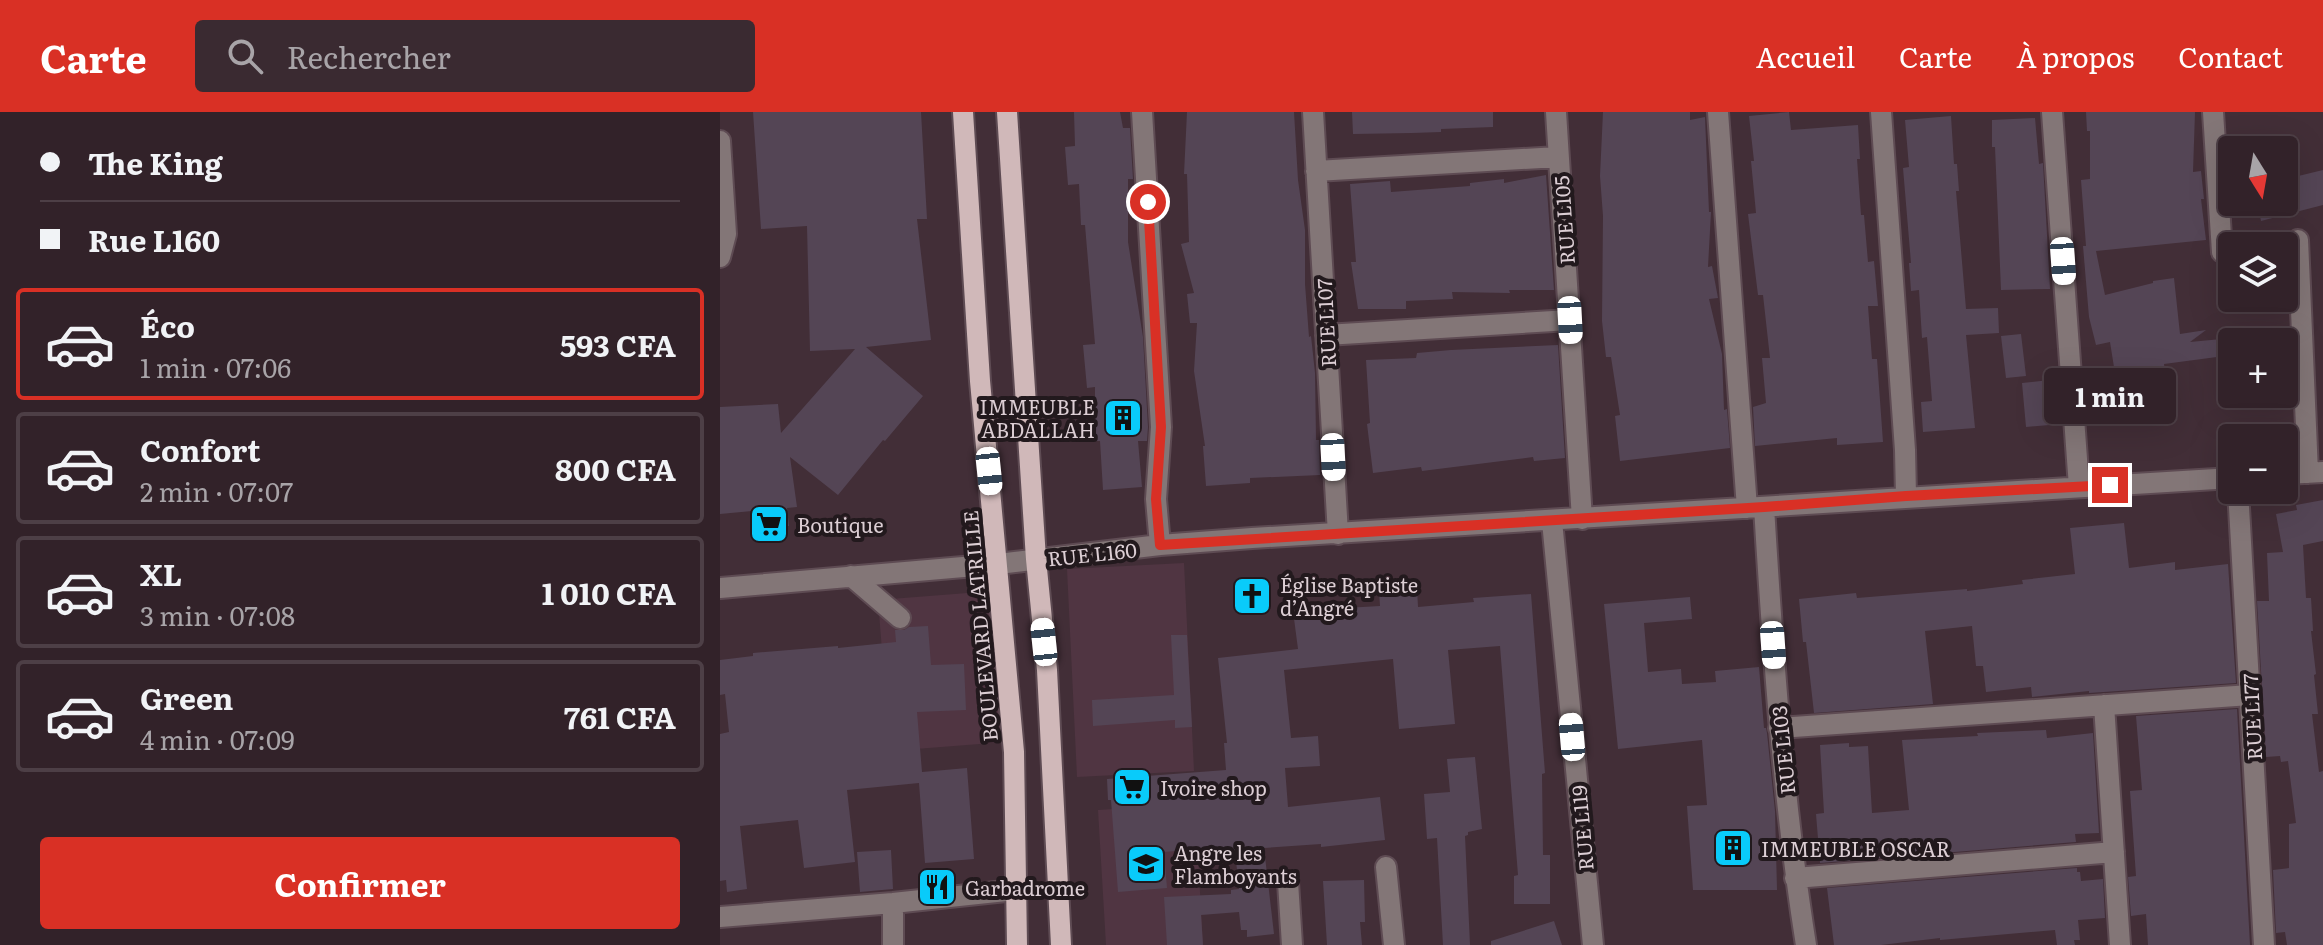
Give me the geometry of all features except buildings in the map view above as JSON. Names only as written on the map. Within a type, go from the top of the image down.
[{"type":"main road","name":"BOULEVARD LATRILLE","points":[[963,112],[979,367],[1014,752],[1017,945]]},
{"type":"main road","points":[[1007,112],[1036,559],[1047,670],[1061,945]]},
{"type":"street","points":[[1142,112],[1161,427],[1156,499],[1160,545]]},
{"type":"street","name":"RUE L107","points":[[1313,112],[1338,534]]},
{"type":"street","name":"RUE L105","points":[[1556,112],[1582,519]]},
{"type":"street","name":"RUE L103","points":[[1718,112],[1755,508],[1795,878],[1806,945]]},
{"type":"street","points":[[1881,112],[1906,496]]},
{"type":"street","points":[[2052,112],[2079,487]]},
{"type":"street","points":[[2213,112],[2221,232]]},
{"type":"street","points":[[720,141],[726,234],[720,257]]},
{"type":"street","points":[[1316,171],[1558,157]]},
{"type":"street","points":[[2298,240],[2316,472]]},
{"type":"street","points":[[1326,335],[1570,320]]},
{"type":"street","name":"RUE L160","points":[[720,588],[998,564],[1160,545],[2218,479]]},
{"type":"street","name":"RUE L177","points":[[2239,504],[2264,945]]},
{"type":"street","name":"RUE L119","points":[[1552,521],[1593,945]]},
{"type":"street","points":[[851,576],[900,618]]},
{"type":"street","points":[[1779,728],[2250,695]]},
{"type":"street","points":[[2104,705],[2120,945]]},
{"type":"street","points":[[1795,878],[2114,852]]},
{"type":"street","points":[[1386,867],[1394,945]]},
{"type":"street","points":[[1288,882],[1292,945]]},
{"type":"street","points":[[720,917],[1015,890]]},
{"type":"street","points":[[893,903],[893,945]]},
{"type":"shaded area","points":[[1184,563],[1194,771],[1077,777],[1067,569]]},
{"type":"shaded area","points":[[993,591],[1005,742],[890,751],[878,600]]},
{"type":"shaded area","points":[[1195,804],[1203,945],[1106,945],[1098,810]]},
{"type":"place","name":"IMMEUBLE ABDALLAH","points":[[1123,418]]},
{"type":"place","name":"Boutique","points":[[769,524]]},
{"type":"place","name":"Église Baptiste d’Angré","points":[[1252,596]]},
{"type":"place","name":"Ivoire shop","points":[[1132,787]]},
{"type":"place","name":"IMMEUBLE OSCAR","points":[[1733,848]]},
{"type":"place","name":"Angre les Flamboyants","points":[[1146,864]]},
{"type":"place","name":"Garbadrome","points":[[937,887]]},
{"type":"route","points":[[1148,202],[1161,427],[1156,499],[1160,545],[2110,485]]}]
